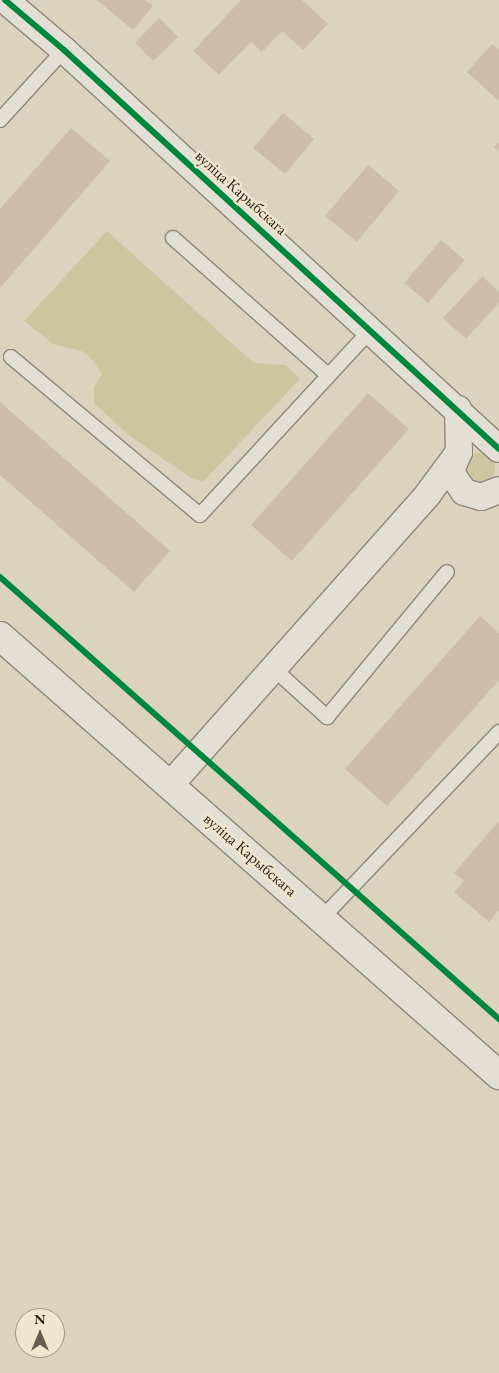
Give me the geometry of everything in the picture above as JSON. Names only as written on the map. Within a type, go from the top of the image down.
[{"type":"street","name":"вуліца Карыбскага","points":[[5,0],[64,50],[458,409],[499,449]]},
{"type":"street","points":[[458,409],[458,452],[452,468],[457,485],[472,496],[493,494]]},
{"type":"street","points":[[170,785],[428,494],[458,452],[472,443],[489,443],[499,449]]},
{"type":"street","points":[[428,494],[493,494]]},
{"type":"street","name":"вуліца Карыбскага","points":[[0,636],[499,1075]]},
{"type":"lane","points":[[0,120],[64,50]]},
{"type":"lane","points":[[173,238],[328,375]]},
{"type":"lane","points":[[11,357],[200,514],[371,330]]},
{"type":"lane","points":[[274,669],[327,717],[447,572]]},
{"type":"lane","points":[[322,918],[499,732]]},
{"type":"shaded area","points":[[107,231],[254,363],[286,365],[300,379],[203,482],[191,478],[131,437],[94,403],[94,387],[102,374],[90,357],[81,351],[53,344],[24,321]]},
{"type":"shaded area","points":[[480,453],[486,454],[494,462],[494,474],[486,482],[480,483],[474,482],[466,474],[465,468],[466,462],[474,454]]},
{"type":"building","points":[[97,0],[145,0],[153,6],[133,30]]},
{"type":"building","points":[[241,0],[302,0],[328,24],[303,50],[282,31],[262,52],[251,42],[219,75],[193,51]]},
{"type":"building","points":[[159,18],[178,37],[153,61],[135,43]]},
{"type":"building","points":[[492,44],[499,50],[499,101],[467,72]]},
{"type":"building","points":[[283,113],[314,139],[285,174],[253,148]]},
{"type":"building","points":[[71,128],[110,161],[0,288],[0,209]]},
{"type":"building","points":[[499,142],[499,151],[494,147]]},
{"type":"building","points":[[368,165],[399,191],[357,242],[325,216]]},
{"type":"building","points":[[441,240],[465,260],[428,303],[404,283]]},
{"type":"building","points":[[482,276],[499,292],[499,303],[466,339],[443,318]]},
{"type":"building","points":[[368,393],[409,429],[292,561],[251,525]]},
{"type":"building","points":[[0,402],[170,551],[134,592],[0,475]]},
{"type":"building","points":[[480,616],[499,633],[499,680],[387,806],[345,769]]},
{"type":"building","points":[[499,821],[499,910],[489,922],[454,892],[464,881],[454,873]]},
{"type":"cycle path","points":[[5,0],[64,50],[499,449]]},
{"type":"cycle path","points":[[0,577],[499,1019]]}]
